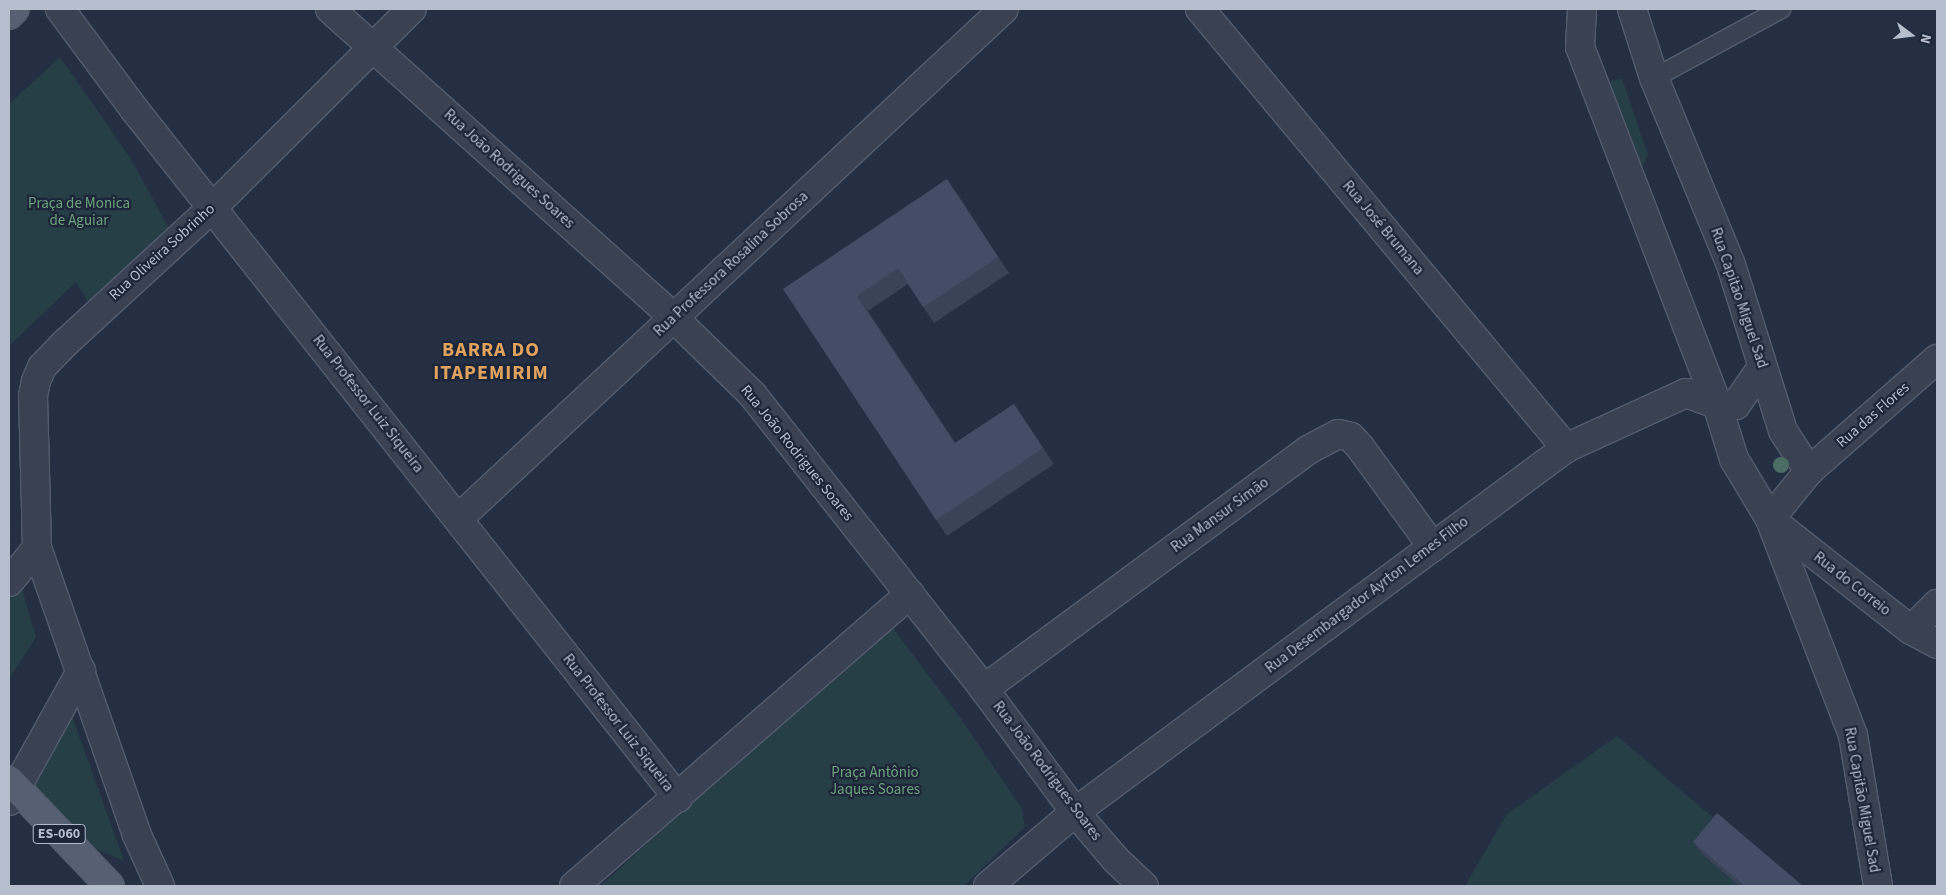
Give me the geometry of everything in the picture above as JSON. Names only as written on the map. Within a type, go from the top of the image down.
[{"type":"main road","points":[[9,15],[15,9]]},
{"type":"main road","name":"ES-060","points":[[11,790],[110,886]]},
{"type":"street","name":"Rua Professor Luiz Siqueira","points":[[60,9],[134,109],[214,206],[678,798]]},
{"type":"street","name":"Rua João Rodrigues Soares","points":[[330,9],[674,318],[752,394],[984,689],[1075,812],[1116,860],[1144,886]]},
{"type":"street","name":"Rua Oliveira Sobrinho","points":[[160,886],[137,835],[37,548],[33,396],[42,367],[214,206],[412,9]]},
{"type":"street","name":"Rua Professora Rosalina Sobrosa","points":[[458,519],[1004,9]]},
{"type":"street","name":"Rua José Brumana","points":[[1200,9],[1566,448]]},
{"type":"street","name":"Rua Capitão Miguel Sad","points":[[1582,9],[1580,47],[1717,404],[1734,459],[1770,519],[1853,735],[1878,886]]},
{"type":"street","name":"Rua Capitão Miguel Sad","points":[[1632,9],[1654,78],[1731,265],[1783,430],[1809,471]]},
{"type":"street","name":"Rua das Flores","points":[[1809,471],[1937,359]]},
{"type":"street","name":"Rua Desembargador Ayrton Lemes Filho","points":[[988,886],[1075,812],[1566,448],[1686,393],[1717,404],[1736,405],[1762,366]]},
{"type":"street","name":"Rua Mansur Simão","points":[[984,689],[1308,450],[1338,434],[1351,437],[1360,447],[1433,547]]},
{"type":"street","points":[[1770,519],[1809,471]]},
{"type":"street","name":"Rua do Correio","points":[[1770,519],[1911,630],[1937,644]]},
{"type":"street","points":[[9,582],[37,548]]},
{"type":"street","points":[[574,886],[678,798],[910,594]]},
{"type":"street","points":[[1911,630],[1937,604]]},
{"type":"street","points":[[11,790],[81,671]]},
{"type":"lane","points":[[1654,78],[1781,9]]},
{"type":"green space","name":"Praça de Monica de Aguiar","points":[[60,57],[131,159],[172,234],[91,307],[76,282],[9,346],[9,104]]},
{"type":"green space","points":[[1622,79],[1648,155],[1643,165],[1632,163],[1607,92],[1612,80]]},
{"type":"green space","points":[[20,583],[36,637],[9,679],[9,596]]},
{"type":"green space","name":"Praça Antônio Jaques Soares","points":[[892,627],[959,716],[1022,809],[1025,827],[964,886],[601,886],[708,787]]},
{"type":"green space","points":[[71,713],[124,861],[92,847],[35,785]]},
{"type":"green space","points":[[1617,736],[1794,886],[1465,886],[1507,814]]},
{"type":"building","points":[[947,179],[998,257],[923,307],[898,268],[857,296],[955,443],[1014,404],[1043,448],[936,520],[783,289]]},
{"type":"building","points":[[1717,813],[1803,886],[1745,886],[1693,842]]},
{"type":"district","name":"BARRA DO ITAPEMIRIM","points":[[491,362]]}]
